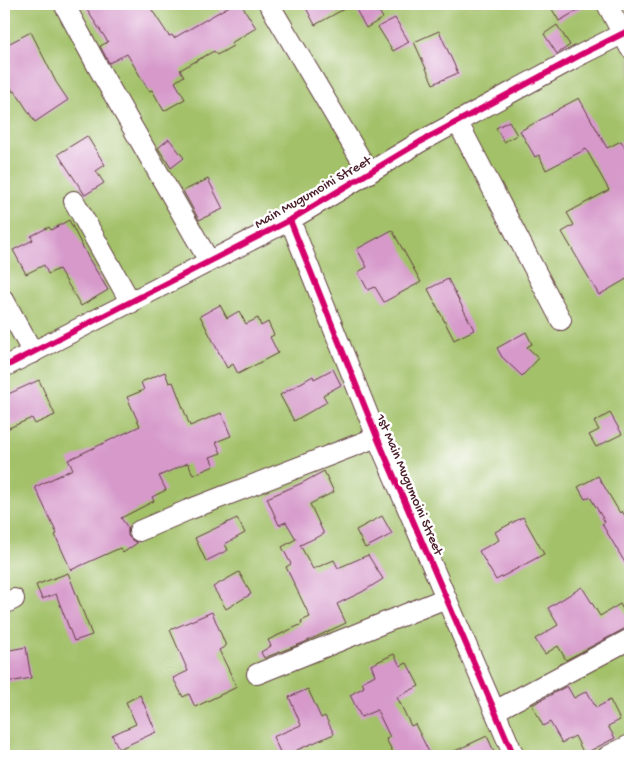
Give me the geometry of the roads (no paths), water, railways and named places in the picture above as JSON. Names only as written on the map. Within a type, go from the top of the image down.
[{"type":"street","points":[[64,4],[98,69],[209,261]]},
{"type":"street","points":[[270,4],[369,173]]},
{"type":"street","points":[[607,4],[628,37]]},
{"type":"street","name":"Main Mugumoini Street","points":[[4,367],[290,220],[420,142],[574,58],[628,37]]},
{"type":"street","points":[[458,121],[561,320]]},
{"type":"street","points":[[74,201],[130,303]]},
{"type":"street","name":"1st Main Mugumoini Street","points":[[290,220],[377,437],[514,756]]},
{"type":"street","points":[[4,300],[33,353]]},
{"type":"street","points":[[139,531],[188,510],[377,437]]},
{"type":"street","points":[[258,674],[446,598]]},
{"type":"street","points":[[495,711],[630,638]]},
{"type":"street","points":[[608,756],[630,745]]}]
